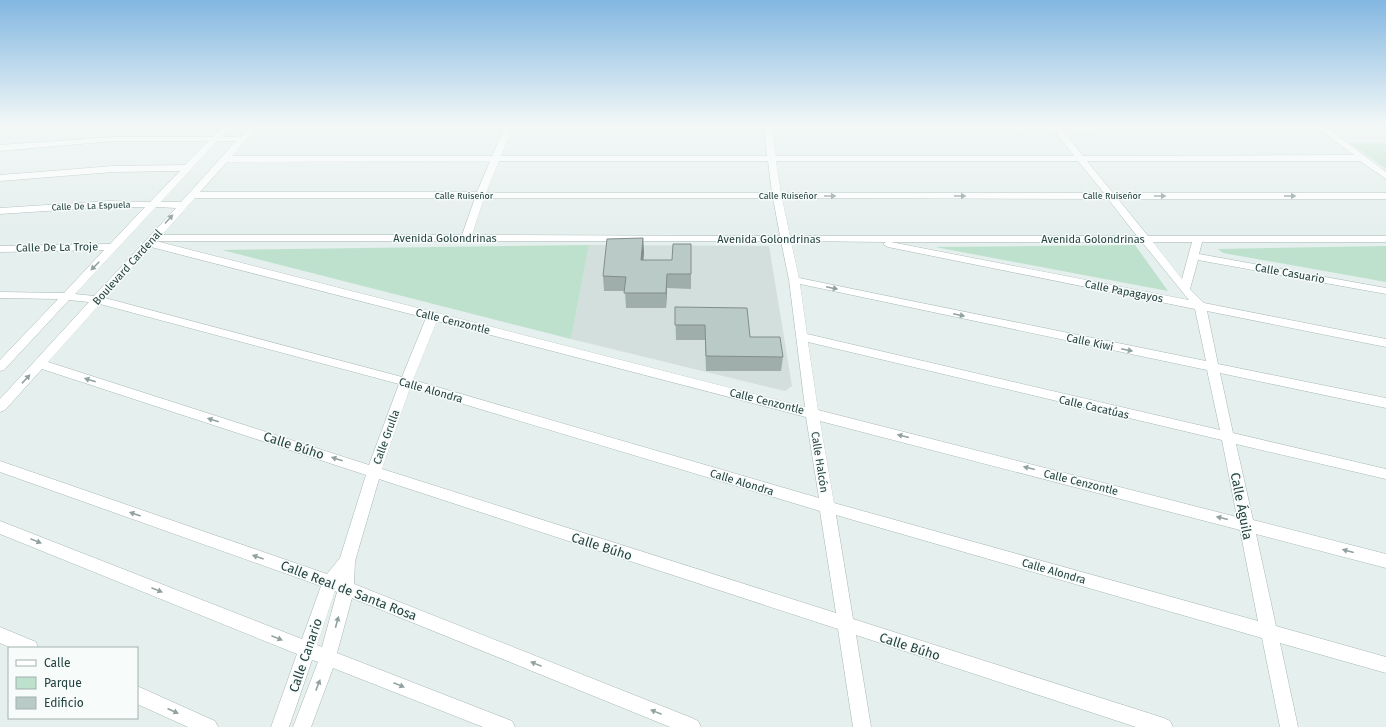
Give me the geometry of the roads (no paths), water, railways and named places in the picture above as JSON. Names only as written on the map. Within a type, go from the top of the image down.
[{"type":"street","points":[[1,365],[65,296],[114,247],[194,160]]},
{"type":"street","name":"Boulevard Cardenal","points":[[0,407],[223,160]]},
{"type":"street","points":[[476,160],[784,160]]},
{"type":"street","points":[[466,238],[480,196],[496,160]]},
{"type":"street","name":"Calle Halcón","points":[[773,160],[777,196],[794,280],[812,412],[862,727]]},
{"type":"street","name":"Calle Águila","points":[[1082,160],[1144,239],[1200,306],[1289,727]]},
{"type":"street","points":[[1365,160],[1386,176]]},
{"type":"street","points":[[0,178],[113,169],[186,168]]},
{"type":"street","name":"Calle Ruiseñor","points":[[191,195],[1386,196]]},
{"type":"street","name":"Calle De La Espuela","points":[[0,211],[88,205],[182,205]]},
{"type":"street","name":"Avenida Golondrinas","points":[[150,240],[466,238],[1386,239]]},
{"type":"street","name":"Calle Papagayos","points":[[861,239],[1386,343]]},
{"type":"street","points":[[1185,289],[1198,239]]},
{"type":"street","name":"Calle Cenzontle","points":[[150,240],[433,316],[812,412],[1386,561]]},
{"type":"street","name":"Calle De La Troje","points":[[0,249],[114,247]]},
{"type":"street","name":"Calle Casuario","points":[[1194,256],[1386,291]]},
{"type":"street","name":"Calle Kiwi","points":[[794,280],[1386,403]]},
{"type":"street","name":"Calle Alondra","points":[[0,295],[65,296],[98,300],[406,382],[828,508],[1386,665]]},
{"type":"street","name":"Calle Grulla","points":[[346,588],[347,560],[374,471],[406,382],[433,316]]},
{"type":"street","name":"Calle Cacatúas","points":[[802,338],[1229,439],[1386,474]]},
{"type":"street","name":"Calle Búho","points":[[40,364],[374,471],[847,626],[1164,727]]},
{"type":"street","name":"Calle Real de Santa Rosa","points":[[0,466],[346,588],[692,727]]},
{"type":"street","points":[[0,527],[506,727]]},
{"type":"street","name":"Calle Grulla","points":[[330,582],[347,560]]},
{"type":"street","name":"Calle Canario","points":[[280,727],[308,650],[330,582]]},
{"type":"street","name":"Calle Canario","points":[[302,727],[328,657],[346,588]]},
{"type":"street","points":[[0,635],[28,647]]},
{"type":"street","points":[[138,695],[209,727]]}]
